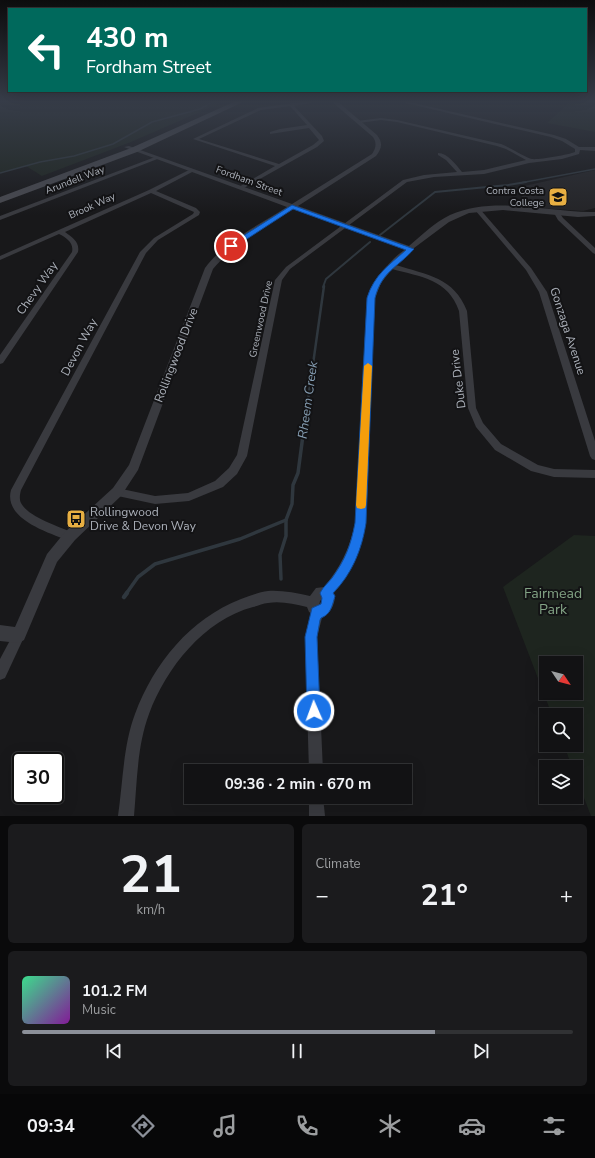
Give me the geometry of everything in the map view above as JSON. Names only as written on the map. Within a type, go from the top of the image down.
[{"type":"main road","points":[[0,196],[130,149],[151,139]]},
{"type":"main road","points":[[0,200],[153,139]]},
{"type":"street","points":[[195,139],[280,166]]},
{"type":"street","points":[[240,188],[319,143],[321,139]]},
{"type":"street","name":"Rollingwood Drive","points":[[0,674],[19,635],[52,558],[70,536],[117,492],[134,467],[209,268],[214,261],[231,246],[374,155],[380,147],[377,139]]},
{"type":"street","points":[[473,139],[508,148],[531,161]]},
{"type":"street","points":[[561,139],[578,148],[595,149]]},
{"type":"street","name":"Greenwood Drive","points":[[117,492],[155,500],[189,497],[220,484],[233,471],[242,456],[279,280],[288,268],[405,181],[416,178],[484,172],[531,161],[572,155],[577,153],[578,148]]},
{"type":"street","name":"Fordham Street","points":[[130,149],[410,249]]},
{"type":"street","points":[[440,154],[448,159],[460,173]]},
{"type":"street","name":"Arundell Way","points":[[0,218],[157,158]]},
{"type":"street","name":"Brook Way","points":[[0,258],[151,191],[191,171]]},
{"type":"street","name":"Devon Way","points":[[70,536],[31,519],[21,512],[15,502],[16,490],[143,252],[156,239],[196,215],[197,212],[194,209],[151,191]]},
{"type":"street","points":[[126,816],[136,744],[142,715],[159,677],[186,641],[216,617],[241,605],[266,598],[286,597],[315,607],[322,612],[326,608],[329,596],[326,593],[335,583],[348,563],[357,542],[360,523],[371,298],[379,279],[410,249],[451,217],[477,209],[503,208],[557,213],[595,214]]},
{"type":"street","name":"Gonzaga Avenue","points":[[477,209],[529,269],[544,292],[595,456]]},
{"type":"street","points":[[557,213],[560,219],[595,252]]},
{"type":"street","name":"Chevy Way","points":[[0,361],[77,248],[75,244],[59,231]]},
{"type":"street","points":[[390,242],[399,250],[401,257]]},
{"type":"street","name":"Duke Drive","points":[[391,266],[436,280],[450,289],[458,299],[463,311],[472,408],[479,425],[498,446],[535,468],[554,473],[595,474]]},
{"type":"street","points":[[315,607],[311,637],[316,764]]},
{"type":"street","points":[[0,633],[19,635]]},
{"type":"street","points":[[316,804],[317,816]]},
{"type":"shaded area","name":"Contra Costa College","points":[[595,170],[595,208],[583,211],[524,207],[520,187]]},
{"type":"green space","points":[[0,139],[138,139],[42,176],[26,166],[0,173]]},
{"type":"green space","name":"Fairmead Park","points":[[574,535],[595,536],[595,816],[591,816],[583,795],[583,760],[569,760],[567,752],[583,752],[583,708],[549,708],[546,700],[583,700],[583,656],[539,656],[539,681],[503,587]]},
{"type":"waterway","points":[[0,173],[40,162],[74,156],[113,144],[122,139]]},
{"type":"waterway","name":"Rheem Creek","points":[[520,183],[595,169]]},
{"type":"waterway","name":"Rheem Creek","points":[[520,183],[526,182]]},
{"type":"waterway","name":"Rheem Creek","points":[[380,235],[435,192],[520,183]]},
{"type":"waterway","name":"Rheem Creek","points":[[323,287],[326,279],[370,242]]},
{"type":"waterway","name":"Rheem Creek","points":[[305,421],[324,286]]},
{"type":"waterway","name":"Rheem Creek","points":[[286,520],[292,504],[293,485],[298,473],[305,420]]},
{"type":"waterway","points":[[126,594],[138,577],[155,564],[240,539],[286,520]]},
{"type":"waterway","name":"Rheem Creek","points":[[281,579],[280,555],[286,536],[286,520]]},
{"type":"waterway","points":[[124,597],[127,593]]},
{"type":"slow traffic","points":[[361,505],[368,366]]},
{"type":"place","name":"Contra Costa College","points":[[558,197]]},
{"type":"place","name":"Rollingwood Drive & Devon Way","points":[[76,519]]},
{"type":"route","points":[[231,246],[292,207],[410,249],[380,276],[371,298],[360,523],[357,542],[348,563],[335,583],[326,593],[329,596],[326,608],[322,612],[317,612],[314,620],[311,637],[314,711]]}]
